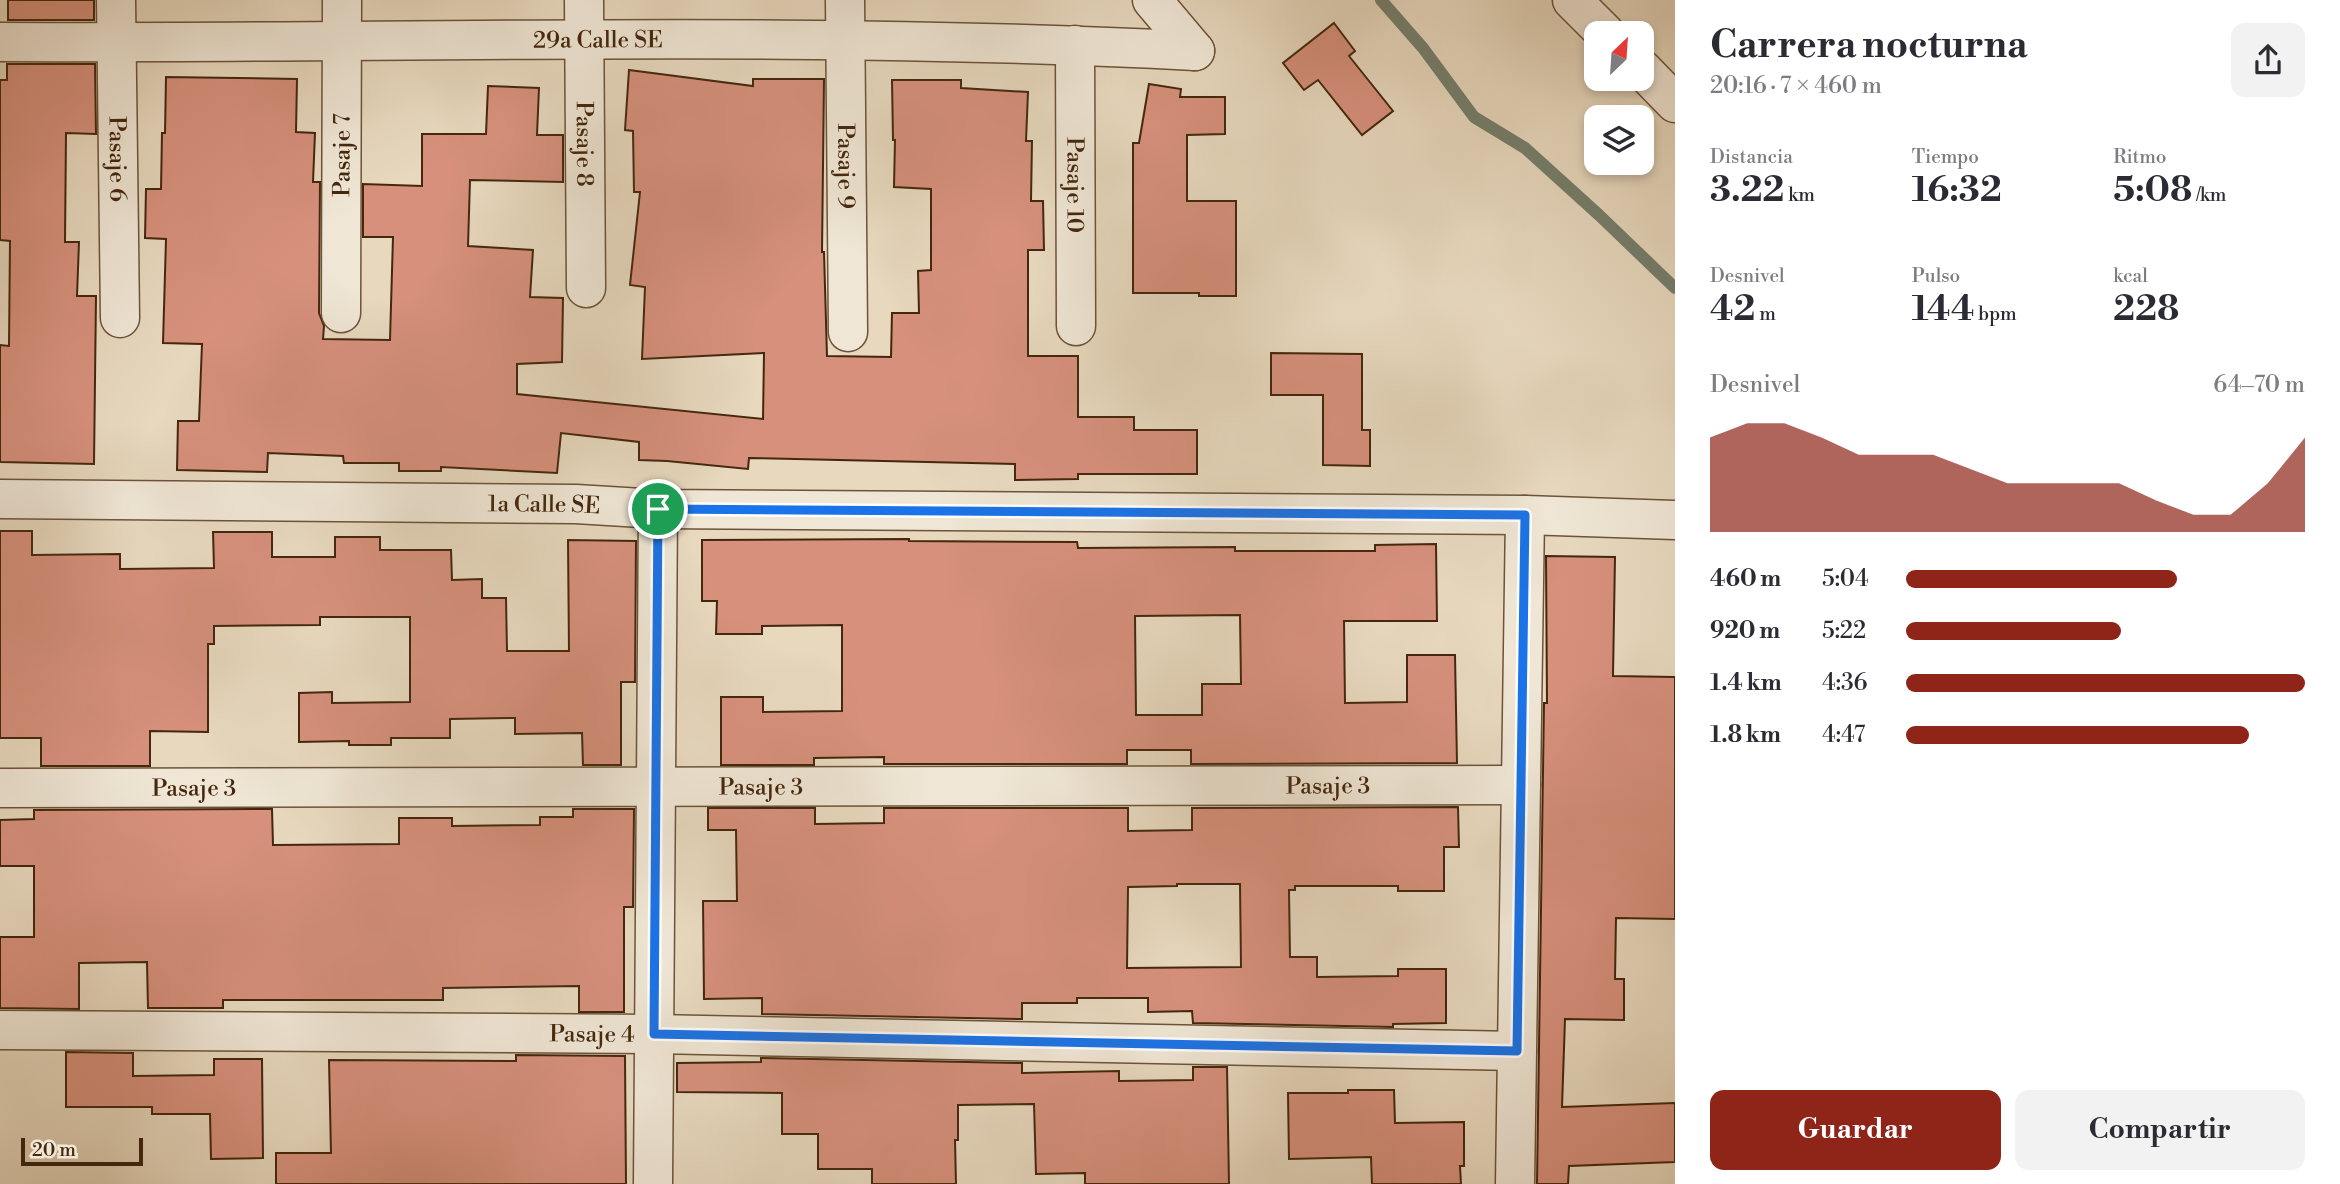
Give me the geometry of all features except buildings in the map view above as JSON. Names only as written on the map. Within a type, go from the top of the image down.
[{"type":"street","name":"Pasaje 6","points":[[116,0],[120,318]]},
{"type":"street","name":"Pasaje 7","points":[[341,313],[342,0]]},
{"type":"street","name":"Pasaje 8","points":[[584,0],[586,288]]},
{"type":"street","name":"Pasaje 9","points":[[845,0],[848,332]]},
{"type":"street","name":"29a Calle SE","points":[[0,42],[845,40],[1075,45],[1195,51],[1152,0]]},
{"type":"street","points":[[1572,0],[1593,21]]},
{"type":"street","name":"Pasaje 10","points":[[1075,45],[1076,326]]},
{"type":"street","points":[[1654,81],[1675,103]]},
{"type":"street","name":"1a Calle SE","points":[[0,499],[576,504],[658,509],[1525,515],[1675,520]]},
{"type":"street","points":[[653,1184],[658,509]]},
{"type":"street","points":[[1516,1184],[1525,515]]},
{"type":"street","name":"Pasaje 3","points":[[0,788],[1521,785]]},
{"type":"street","name":"Pasaje 4","points":[[0,1030],[654,1034],[1517,1051]]},
{"type":"waterway","points":[[1381,0],[1423,48],[1474,117],[1525,148],[1675,288]]},
{"type":"route","points":[[658,509],[1525,515],[1517,1051],[654,1034],[658,509]]}]
